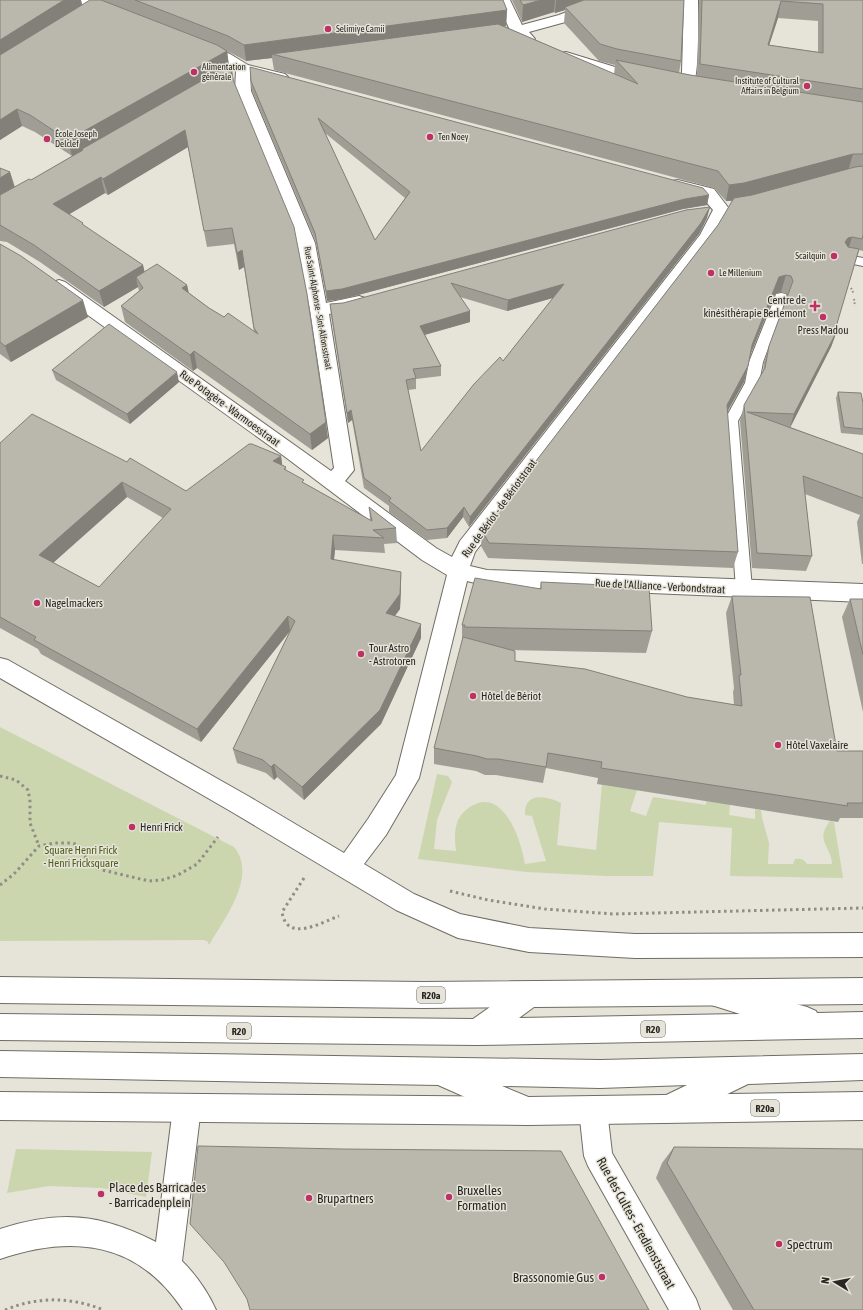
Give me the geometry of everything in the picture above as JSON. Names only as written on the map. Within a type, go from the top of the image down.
[{"type":"main road","points":[[80,0],[125,18]]},
{"type":"main road","points":[[503,0],[518,31],[535,45],[612,71],[657,79]]},
{"type":"main road","points":[[472,38],[518,31],[578,14],[609,0]]},
{"type":"main road","points":[[687,85],[689,72],[691,0]]},
{"type":"main road","points":[[80,17],[97,7]]},
{"type":"main road","points":[[190,43],[225,57],[237,71],[295,82]]},
{"type":"main road","points":[[237,71],[282,63]]},
{"type":"main road","name":"Rue Saint-Alphonse - Sint-Alfonsstraat","points":[[237,71],[243,91],[306,243],[319,310],[344,470],[332,482]]},
{"type":"main road","points":[[672,82],[702,87]]},
{"type":"main road","points":[[662,181],[708,193],[728,208]]},
{"type":"main road","points":[[699,213],[728,208]]},
{"type":"main road","name":"Rue de Bériot - de Bériotstraat","points":[[347,868],[377,827],[407,778],[453,597],[461,559],[468,547],[728,208]]},
{"type":"main road","name":"Rue Potagère - Warmoesstraat","points":[[46,276],[284,446],[429,554],[458,571]]},
{"type":"main road","points":[[319,310],[374,298]]},
{"type":"main road","name":"Rue de l'Alliance - Verbondstraat","points":[[458,571],[487,578],[863,593]]},
{"type":"main road","points":[[0,667],[240,804],[405,902],[458,926],[529,940],[635,946],[863,945]]},
{"type":"main road","name":"R20a","points":[[0,990],[529,995],[863,991]]},
{"type":"main road","points":[[711,993],[829,1026]]},
{"type":"main road","points":[[477,1032],[529,995]]},
{"type":"main road","name":"R20","points":[[0,1027],[477,1032],[863,1025]]},
{"type":"main road","points":[[0,1064],[600,1074],[863,1067]]},
{"type":"main road","points":[[668,1109],[746,1070]]},
{"type":"main road","points":[[439,1072],[528,1111]]},
{"type":"main road","name":"R20a","points":[[0,1106],[528,1111],[863,1106]]},
{"type":"main road","points":[[167,1267],[188,1108]]},
{"type":"main road","name":"Rue des Cultes - Eredienststraat","points":[[593,1110],[598,1156],[685,1310]]},
{"type":"main road","points":[[0,1244],[17,1237],[44,1232],[71,1230],[98,1233],[122,1240],[140,1249],[167,1267],[188,1290],[201,1310]]},
{"type":"lane","points":[[847,259],[863,262]]},
{"type":"lane","points":[[744,589],[731,421],[752,383],[756,362],[781,297]]},
{"type":"path","points":[[851,288],[854,294]]},
{"type":"path","points":[[854,299],[855,306]]},
{"type":"path","points":[[0,776],[23,783],[26,788],[30,800],[29,821],[39,846]]},
{"type":"path","points":[[0,885],[14,874],[39,846],[54,843],[79,845],[88,861],[98,869],[149,881],[162,880],[178,875],[197,864],[218,837]]},
{"type":"path","points":[[304,878],[282,912],[285,922],[294,929],[304,929],[339,916]]},
{"type":"path","points":[[444,889],[488,900],[545,909],[613,914],[863,908]]},
{"type":"path","points":[[5,1310],[34,1300],[59,1298],[82,1301],[104,1310]]},
{"type":"green space","name":"Square Henri Frick - Henri Fricksquare","points":[[0,727],[234,847],[240,858],[242,871],[241,884],[230,910],[209,945],[207,941],[203,940],[0,941]]},
{"type":"green space","points":[[437,774],[448,776],[452,782],[437,820],[434,849],[456,851],[455,830],[463,812],[474,805],[486,802],[497,806],[508,818],[519,840],[525,864],[546,861],[532,816],[525,815],[528,802],[537,797],[543,797],[561,803],[557,845],[596,850],[602,785],[637,790],[630,811],[646,816],[653,797],[706,805],[706,801],[730,804],[729,815],[755,819],[755,809],[761,810],[769,843],[768,864],[793,864],[795,859],[802,859],[807,864],[832,864],[825,844],[824,834],[825,828],[830,821],[834,822],[843,878],[730,876],[732,828],[659,822],[653,876],[606,876],[526,872],[418,859]]},
{"type":"green space","points":[[16,1149],[152,1152],[146,1197],[102,1188],[49,1186],[7,1193]]},
{"type":"building","points":[[0,0],[64,0],[0,40]]},
{"type":"building","points":[[90,0],[101,0],[217,45],[227,51],[68,140],[30,115],[17,109],[0,120],[0,55]]},
{"type":"building","points":[[135,0],[503,0],[507,10],[244,45],[228,36]]},
{"type":"building","points":[[520,0],[541,0],[523,5]]},
{"type":"building","points":[[584,0],[684,0],[681,61],[617,49],[600,44],[565,7]]},
{"type":"building","points":[[702,0],[863,0],[863,89],[700,64]],"holes":[[[781,1],[823,4],[823,53],[768,45]]]},
{"type":"building","points":[[498,24],[638,84],[616,60],[690,75],[863,102],[863,154],[853,154],[744,183],[729,185],[718,171],[272,54]]},
{"type":"building","points":[[231,64],[231,75],[294,227],[307,294],[326,422],[310,434],[194,351],[190,355],[121,306],[143,288],[136,277],[157,264],[187,285],[182,288],[209,308],[224,317],[228,313],[258,334],[254,328],[242,250],[237,253],[232,228],[204,231],[185,130],[103,179],[101,177],[53,204],[143,265],[99,291],[34,245],[0,225],[0,195],[29,179],[31,180],[83,150],[82,149]]},
{"type":"building","points":[[250,67],[703,188],[709,195],[685,199],[342,289],[326,291],[315,233],[251,81]],"holes":[[[318,118],[410,192],[375,240]]]},
{"type":"building","points":[[863,166],[863,235],[862,239],[852,237],[848,238],[845,242],[848,247],[859,249],[836,327],[837,331],[794,414],[747,412],[863,454],[863,498],[803,476],[812,556],[757,553],[744,405],[765,368],[769,346],[793,281],[791,276],[786,275],[779,277],[752,345],[748,366],[727,405],[738,552],[489,543],[482,531],[718,225],[734,198],[752,195]]},
{"type":"building","points":[[0,168],[10,172],[0,178]]},
{"type":"building","points":[[710,207],[701,223],[470,517],[464,507],[447,528],[427,530],[389,501],[391,498],[364,478],[351,410],[347,413],[330,304],[343,303],[686,210]],"holes":[[[451,283],[508,300],[564,284],[503,361],[500,357],[474,384],[421,451],[406,380],[416,378],[413,369],[441,366],[420,326],[470,311]]]},
{"type":"building","points":[[0,244],[21,256],[83,300],[5,346],[0,342]]},
{"type":"building","points":[[109,324],[177,372],[127,414],[52,370]]},
{"type":"building","points":[[838,392],[861,393],[863,403],[863,429],[844,427]]},
{"type":"building","points":[[32,414],[127,462],[130,458],[186,491],[249,444],[252,444],[281,456],[273,461],[286,467],[284,469],[304,480],[302,482],[372,521],[369,507],[396,528],[373,530],[384,538],[333,535],[331,559],[401,572],[400,594],[386,613],[421,624],[380,710],[302,787],[274,764],[271,767],[263,760],[233,749],[295,621],[288,616],[197,729],[34,640],[36,637],[0,617],[0,443]],"holes":[[[122,482],[171,509],[99,587],[39,555]]]},
{"type":"building","points":[[475,578],[541,589],[541,582],[649,587],[652,631],[464,627],[465,625],[462,625]]},
{"type":"building","points":[[732,596],[810,597],[837,751],[863,751],[863,803],[847,803],[848,806],[601,768],[602,762],[548,753],[546,767],[498,759],[487,759],[434,748],[463,637],[515,651],[515,661],[585,669],[687,697],[742,706],[739,675],[741,675]]},
{"type":"building","points":[[850,599],[863,599],[863,655]]},
{"type":"building","points":[[198,1146],[561,1151],[649,1310],[250,1310],[247,1299],[224,1262],[190,1224]]},
{"type":"building","name":"Spectrum","points":[[674,1147],[863,1149],[863,1310],[754,1310],[667,1163]]},
{"type":"place","name":"Selimiye Camii","points":[[328,29]]},
{"type":"place","name":"Alimentation générale","points":[[194,72]]},
{"type":"place","name":"Institute of Cultural Affairs in Belgium","points":[[807,86]]},
{"type":"place","name":"Ten Noey","points":[[430,137]]},
{"type":"place","name":"École Joseph Delclef","points":[[47,139]]},
{"type":"place","name":"Scailquin","points":[[834,256]]},
{"type":"place","name":"Le Millenium","points":[[711,273]]},
{"type":"place","name":"Centre de kinésithérapie Berlemont","points":[[815,306]]},
{"type":"place","name":"Press Madou","points":[[823,317]]},
{"type":"place","name":"Nagelmackers","points":[[37,603]]},
{"type":"place","name":"Tour Astro - Astrotoren","points":[[361,654]]},
{"type":"place","name":"Hôtel de Bériot","points":[[473,696]]},
{"type":"place","name":"Hôtel Vaxelaire","points":[[778,745]]},
{"type":"place","name":"Henri Frick","points":[[132,827]]},
{"type":"place","name":"Place des Barricades - Barricadenplein","points":[[101,1194]]},
{"type":"place","name":"Bruxelles Formation","points":[[449,1197]]},
{"type":"place","name":"Brupartners","points":[[309,1198]]},
{"type":"place","name":"Spectrum","points":[[779,1244]]},
{"type":"place","name":"Brassonomie Gus","points":[[602,1277]]}]
